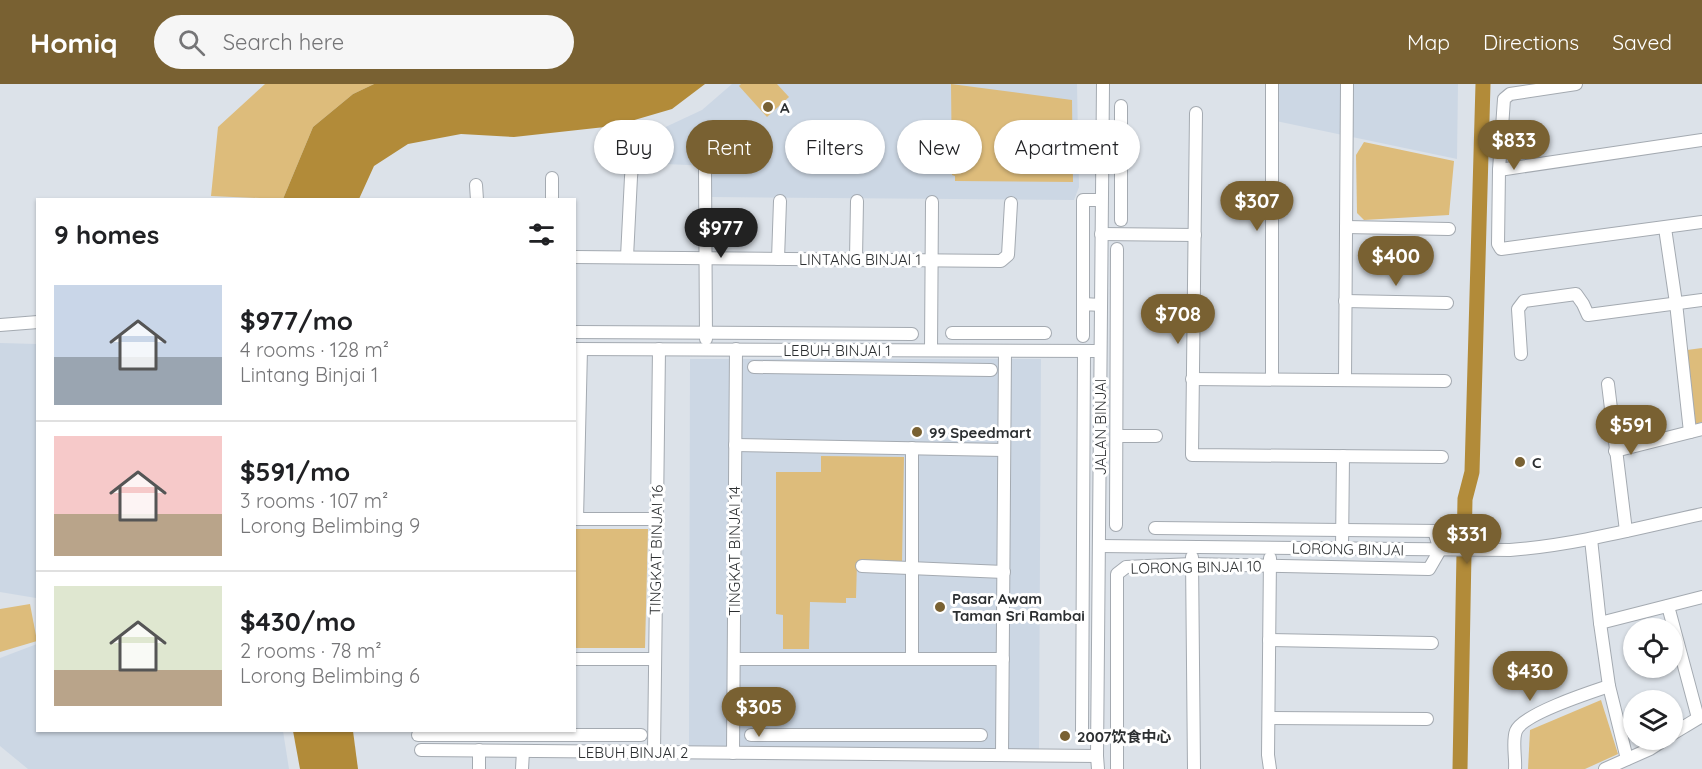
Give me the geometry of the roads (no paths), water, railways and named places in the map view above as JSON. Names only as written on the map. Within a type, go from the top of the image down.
[{"type":"street","name":"JALAN BINJAI","points":[[1098,769],[1096,756],[1103,84]]},
{"type":"street","points":[[1272,84],[1272,379]]},
{"type":"street","points":[[1345,380],[1347,84]]},
{"type":"street","points":[[1576,84],[1506,96],[1503,103],[1499,170],[1498,244],[1501,249],[1702,222]]},
{"type":"street","points":[[1120,220],[1121,106]]},
{"type":"street","points":[[1196,113],[1192,455],[1442,457]]},
{"type":"street","points":[[1499,170],[1702,140]]},
{"type":"street","points":[[627,257],[631,174]]},
{"type":"street","points":[[705,174],[706,349]]},
{"type":"street","points":[[552,178],[552,198]]},
{"type":"street","points":[[1101,184],[1121,184]]},
{"type":"street","points":[[476,185],[477,198]]},
{"type":"street","points":[[1083,336],[1083,200],[1101,200]]},
{"type":"street","points":[[778,259],[780,201]]},
{"type":"street","points":[[856,259],[857,201]]},
{"type":"street","points":[[931,350],[933,202]]},
{"type":"street","name":"LINTANG BINJAI 1","points":[[576,257],[1001,261],[1008,255],[1011,203]]},
{"type":"street","points":[[1346,227],[1449,229]]},
{"type":"street","points":[[1615,451],[1696,431],[1665,228]]},
{"type":"street","points":[[1101,234],[1195,235]]},
{"type":"street","points":[[1116,525],[1117,249]]},
{"type":"street","points":[[1101,288],[1117,287]]},
{"type":"street","points":[[1521,354],[1518,309],[1524,301],[1576,294],[1588,315],[1702,300]]},
{"type":"street","points":[[1345,301],[1447,303]]},
{"type":"street","points":[[1083,304],[1101,304]]},
{"type":"street","points":[[0,325],[36,322]]},
{"type":"street","name":"LEBUH BINJAI 1","points":[[576,332],[912,334]]},
{"type":"street","points":[[952,333],[1045,333]]},
{"type":"street","points":[[961,369],[972,333]]},
{"type":"street","points":[[578,349],[576,519],[657,519]]},
{"type":"street","name":"LEBUH BINJAI 1","points":[[578,349],[1100,351]]},
{"type":"street","name":"TINGKAT BINJAI 16","points":[[654,752],[659,349]]},
{"type":"street","name":"TINGKAT BINJAI 14","points":[[733,753],[736,349]]},
{"type":"street","points":[[784,350],[784,367]]},
{"type":"street","points":[[1002,755],[1005,351]]},
{"type":"street","points":[[1082,730],[1084,351]]},
{"type":"street","points":[[754,367],[991,370]]},
{"type":"street","points":[[1192,379],[1444,381]]},
{"type":"street","points":[[1608,384],[1626,531]]},
{"type":"street","points":[[1084,419],[1100,419]]},
{"type":"street","points":[[1117,436],[1156,436]]},
{"type":"street","points":[[735,445],[1004,450]]},
{"type":"street","points":[[912,448],[912,659]]},
{"type":"street","points":[[1342,549],[1343,456]]},
{"type":"street","points":[[1099,487],[1117,487]]},
{"type":"street","name":"LORONG BINJAI","points":[[1099,546],[1444,550],[1547,547],[1702,514]]},
{"type":"street","points":[[1155,528],[1437,531],[1444,550]]},
{"type":"street","points":[[1206,529],[1206,547]]},
{"type":"street","points":[[1292,530],[1292,548]]},
{"type":"street","points":[[1591,539],[1600,623],[1610,686],[1627,759]]},
{"type":"street","points":[[1192,547],[1194,769]]},
{"type":"street","points":[[1270,548],[1270,769]]},
{"type":"street","name":"LORONG BINJAI 10","points":[[1116,611],[1117,574],[1126,567],[1192,564],[1429,569],[1444,550]]},
{"type":"street","points":[[862,566],[1004,572]]},
{"type":"street","points":[[1600,623],[1702,597]]},
{"type":"street","points":[[1668,606],[1700,717],[1683,727]]},
{"type":"street","points":[[1098,611],[1116,611],[1117,769]]},
{"type":"street","points":[[1269,640],[1432,644]]},
{"type":"street","points":[[576,659],[655,658]]},
{"type":"street","points":[[734,659],[1003,659]]},
{"type":"street","points":[[1515,769],[1516,732],[1522,723],[1564,702],[1610,686]]},
{"type":"street","points":[[1082,706],[1098,706]]},
{"type":"street","points":[[1269,718],[1427,719]]},
{"type":"street","points":[[418,735],[641,735]]},
{"type":"street","points":[[751,735],[981,735]]},
{"type":"street","points":[[957,754],[958,735]]},
{"type":"street","points":[[782,736],[782,753]]},
{"type":"street","name":"LEBUH BINJAI 2","points":[[420,750],[1096,756]]},
{"type":"street","points":[[478,769],[479,750]]},
{"type":"street","points":[[1605,769],[1645,750]]},
{"type":"street","points":[[522,769],[523,751]]},
{"type":"waterway","points":[[1460,769],[1465,499],[1472,472],[1483,84]]},
{"type":"place","name":"A","points":[[768,107]]},
{"type":"place","name":"99 Speedmart","points":[[917,432]]},
{"type":"place","name":"C","points":[[1520,462]]},
{"type":"place","name":"Pasar Awam Taman Sri Rambai","points":[[940,607]]},
{"type":"place","name":"2007饮食中心","points":[[1065,736]]}]
